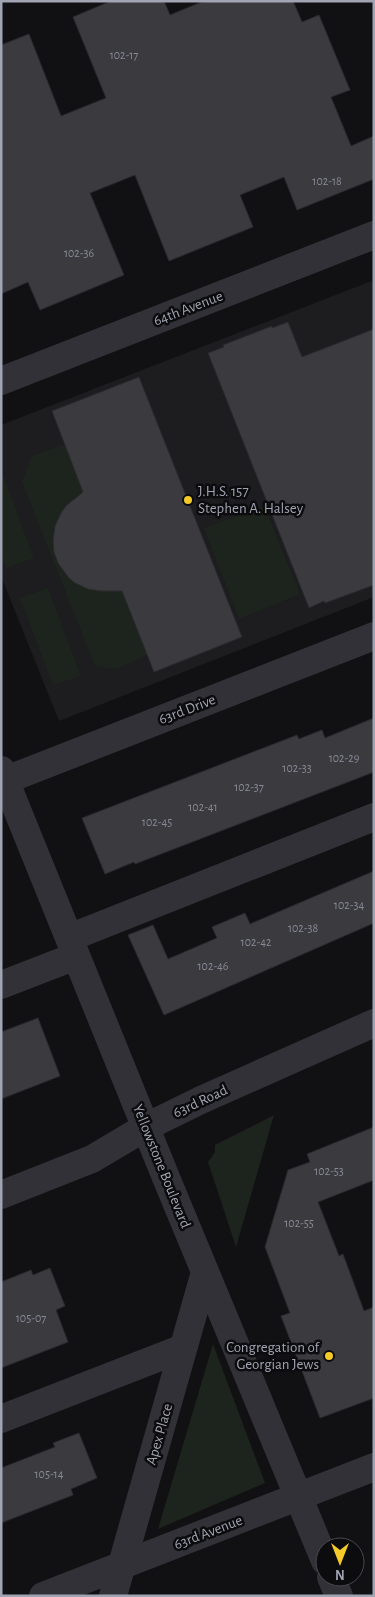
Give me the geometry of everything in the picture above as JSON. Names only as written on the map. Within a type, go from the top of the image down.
[{"type":"street","name":"64th Avenue","points":[[1,381],[374,235]]},
{"type":"street","name":"63rd Drive","points":[[3,778],[374,636]]},
{"type":"street","name":"Yellowstone Boulevard","points":[[3,778],[316,1537]]},
{"type":"street","points":[[1,985],[73,947],[374,817]]},
{"type":"street","name":"63rd Road","points":[[1,1196],[92,1159],[146,1127],[201,1100],[374,1023]]},
{"type":"street","name":"Apex Place","points":[[113,1596],[205,1272]]},
{"type":"street","points":[[1,1419],[183,1348]]},
{"type":"street","name":"63rd Avenue","points":[[43,1596],[374,1467]]},
{"type":"shaded area","name":"J.H.S. 157 Stephen A. Halsey","points":[[374,280],[374,597],[59,721],[1,576],[1,425]]},
{"type":"shaded area","points":[[80,439],[153,652],[116,669],[95,666],[22,482],[32,456]]},
{"type":"shaded area","points":[[1,470],[34,558],[6,568],[1,555]]},
{"type":"shaded area","points":[[264,506],[300,594],[239,619],[204,528]]},
{"type":"shaded area","points":[[48,588],[81,676],[53,685],[20,598]]},
{"type":"shaded area","points":[[274,1115],[236,1247],[208,1162],[215,1152],[215,1145]]},
{"type":"shaded area","points":[[213,1344],[265,1483],[158,1529]]},
{"type":"building","points":[[111,1],[164,1],[170,15],[204,1],[293,1],[302,22],[319,15],[350,90],[331,97],[351,146],[374,136],[374,179],[297,210],[284,177],[240,195],[253,227],[169,261],[135,175],[90,193],[124,275],[40,310],[28,282],[1,294],[1,45],[29,34],[61,116],[106,98],[73,17]]},
{"type":"building","points":[[288,322],[302,357],[374,329],[374,585],[325,603],[324,601],[309,608],[208,353],[224,347],[223,345],[272,326],[272,328]]},
{"type":"building","points":[[139,377],[242,637],[154,672],[122,591],[88,589],[75,583],[58,563],[53,541],[55,526],[61,513],[66,506],[83,492],[52,411]]},
{"type":"building","points":[[374,718],[374,772],[105,874],[82,818],[297,735],[299,739],[322,730],[325,738]]},
{"type":"building","points":[[374,871],[374,923],[164,1015],[128,935],[153,925],[168,959],[217,938],[212,927],[245,913],[250,924]]},
{"type":"building","points":[[38,1018],[60,1076],[1,1099],[1,1032]]},
{"type":"building","points":[[374,1127],[374,1180],[318,1202],[339,1256],[343,1254],[364,1311],[374,1307],[374,1398],[320,1418],[281,1316],[290,1313],[265,1247],[288,1170],[310,1162],[307,1154]]},
{"type":"building","points":[[50,1268],[65,1306],[56,1310],[68,1342],[1,1368],[1,1282],[31,1270],[33,1275]]},
{"type":"building","points":[[79,1433],[97,1478],[71,1489],[73,1495],[1,1523],[1,1468],[55,1447],[53,1443]]},
{"type":"place","name":"J.H.S. 157 Stephen A. Halsey","points":[[188,500]]},
{"type":"place","name":"Congregation of Georgian Jews","points":[[329,1356]]}]
